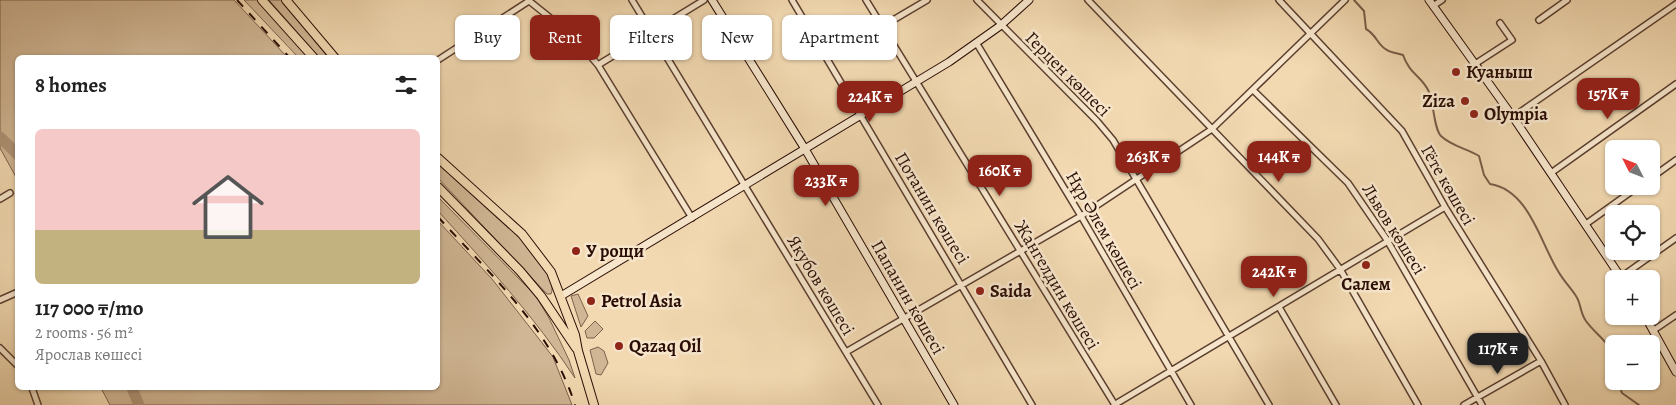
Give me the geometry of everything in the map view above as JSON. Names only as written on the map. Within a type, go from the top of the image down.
[{"type":"main road","points":[[262,0],[311,55]]},
{"type":"main road","points":[[286,0],[332,55]]},
{"type":"main road","name":"Папанин көшесі","points":[[712,0],[805,149],[954,405]]},
{"type":"main road","points":[[562,296],[977,44],[1029,0]]},
{"type":"main road","points":[[1431,3],[1552,173],[1616,270]]},
{"type":"main road","points":[[440,160],[522,234],[551,272],[562,296],[575,335],[578,352],[594,405]]},
{"type":"main road","points":[[440,189],[526,277],[541,296],[578,352]]},
{"type":"main road","points":[[1651,325],[1676,372]]},
{"type":"street","points":[[440,59],[528,0],[574,37],[598,65],[692,218]]},
{"type":"street","name":"Якубов көшесі","points":[[632,0],[641,15]]},
{"type":"street","points":[[680,15],[704,0]]},
{"type":"street","name":"Потанин көшесі","points":[[792,0],[1032,405]]},
{"type":"street","name":"Жангелдин көшесі","points":[[866,0],[875,15]]},
{"type":"street","points":[[897,17],[927,0]]},
{"type":"street","name":"Герцен көшесі","points":[[977,0],[1000,26],[1097,121],[1113,140],[1269,405]]},
{"type":"street","points":[[1088,0],[1310,229],[1340,269],[1418,405]]},
{"type":"street","name":"Гёте көшесі","points":[[1279,0],[1402,131],[1444,207],[1541,361],[1565,405]]},
{"type":"street","points":[[846,352],[1081,216],[1136,182],[1212,129],[1345,0]]},
{"type":"street","points":[[1431,3],[1442,0]]},
{"type":"street","points":[[1539,20],[1567,0]]},
{"type":"street","points":[[1513,117],[1676,4]]},
{"type":"street","points":[[1475,64],[1512,40],[1500,23]]},
{"type":"street","name":"Нұр Әлем көшесі","points":[[977,44],[1081,216],[1191,405]]},
{"type":"street","name":"Жангелдин көшесі","points":[[897,49],[1114,405]]},
{"type":"street","points":[[598,65],[610,58]]},
{"type":"street","name":"Якубов көшесі","points":[[669,60],[878,405]]},
{"type":"street","points":[[1552,173],[1676,84]]},
{"type":"street","name":"Львов көшесі","points":[[1253,90],[1348,183],[1387,240],[1482,405]]},
{"type":"street","points":[[1660,172],[1676,160]]},
{"type":"street","points":[[0,199],[10,193]]},
{"type":"street","points":[[1586,224],[1626,195]]},
{"type":"street","points":[[1114,405],[1444,207]]},
{"type":"street","points":[[1632,270],[1676,238]]},
{"type":"street","points":[[0,300],[15,293]]},
{"type":"street","points":[[1279,307],[1336,405]]},
{"type":"street","points":[[1654,330],[1676,315]]},
{"type":"street","points":[[0,348],[15,363]]},
{"type":"street","points":[[1464,405],[1541,361]]},
{"type":"street","points":[[33,390],[38,405]]},
{"type":"shaded area","points":[[0,0],[234,0],[285,55],[15,55],[15,175],[0,148]]},
{"type":"shaded area","points":[[244,0],[258,0],[307,55],[296,55]]},
{"type":"shaded area","points":[[269,0],[281,0],[326,55],[317,55]]},
{"type":"shaded area","points":[[440,165],[486,205],[526,245],[542,265],[551,281],[551,294],[547,294],[440,180]]},
{"type":"shaded area","points":[[440,199],[535,295],[549,318],[569,360],[575,378],[527,312],[440,213]]},
{"type":"shaded area","points":[[440,223],[492,279],[553,357],[572,405],[110,405],[102,390],[440,390]]},
{"type":"shaded area","points":[[578,294],[588,316],[581,327],[571,296]]},
{"type":"shaded area","points":[[595,321],[603,329],[594,338],[587,338],[585,331]]},
{"type":"shaded area","points":[[598,347],[604,351],[608,363],[601,375],[596,374],[590,350]]},
{"type":"waterway","points":[[1354,0],[1364,11],[1366,29],[1373,34],[1384,48],[1390,52],[1403,55],[1409,67],[1423,82],[1431,97],[1437,128],[1441,136],[1479,156],[1484,175],[1490,184],[1503,188],[1515,196],[1524,207],[1539,232],[1558,271],[1578,299],[1584,318],[1605,342]]},
{"type":"waterway","points":[[0,137],[15,152]]},
{"type":"waterway","points":[[133,390],[139,405]]},
{"type":"waterway","points":[[1621,390],[1622,393],[1639,405]]},
{"type":"railway","points":[[237,0],[287,55]]},
{"type":"railway","points":[[440,219],[498,281],[535,327],[565,378],[575,405]]},
{"type":"place","name":"Куаныш","points":[[1456,72]]},
{"type":"place","name":"Ziza","points":[[1465,101]]},
{"type":"place","name":"Olympia","points":[[1474,114]]},
{"type":"place","name":"У рощи","points":[[576,251]]},
{"type":"place","name":"Салем","points":[[1366,265]]},
{"type":"place","name":"Saida","points":[[980,291]]},
{"type":"place","name":"Petrol Asia","points":[[591,301]]},
{"type":"place","name":"Qazaq Oil","points":[[619,346]]}]
